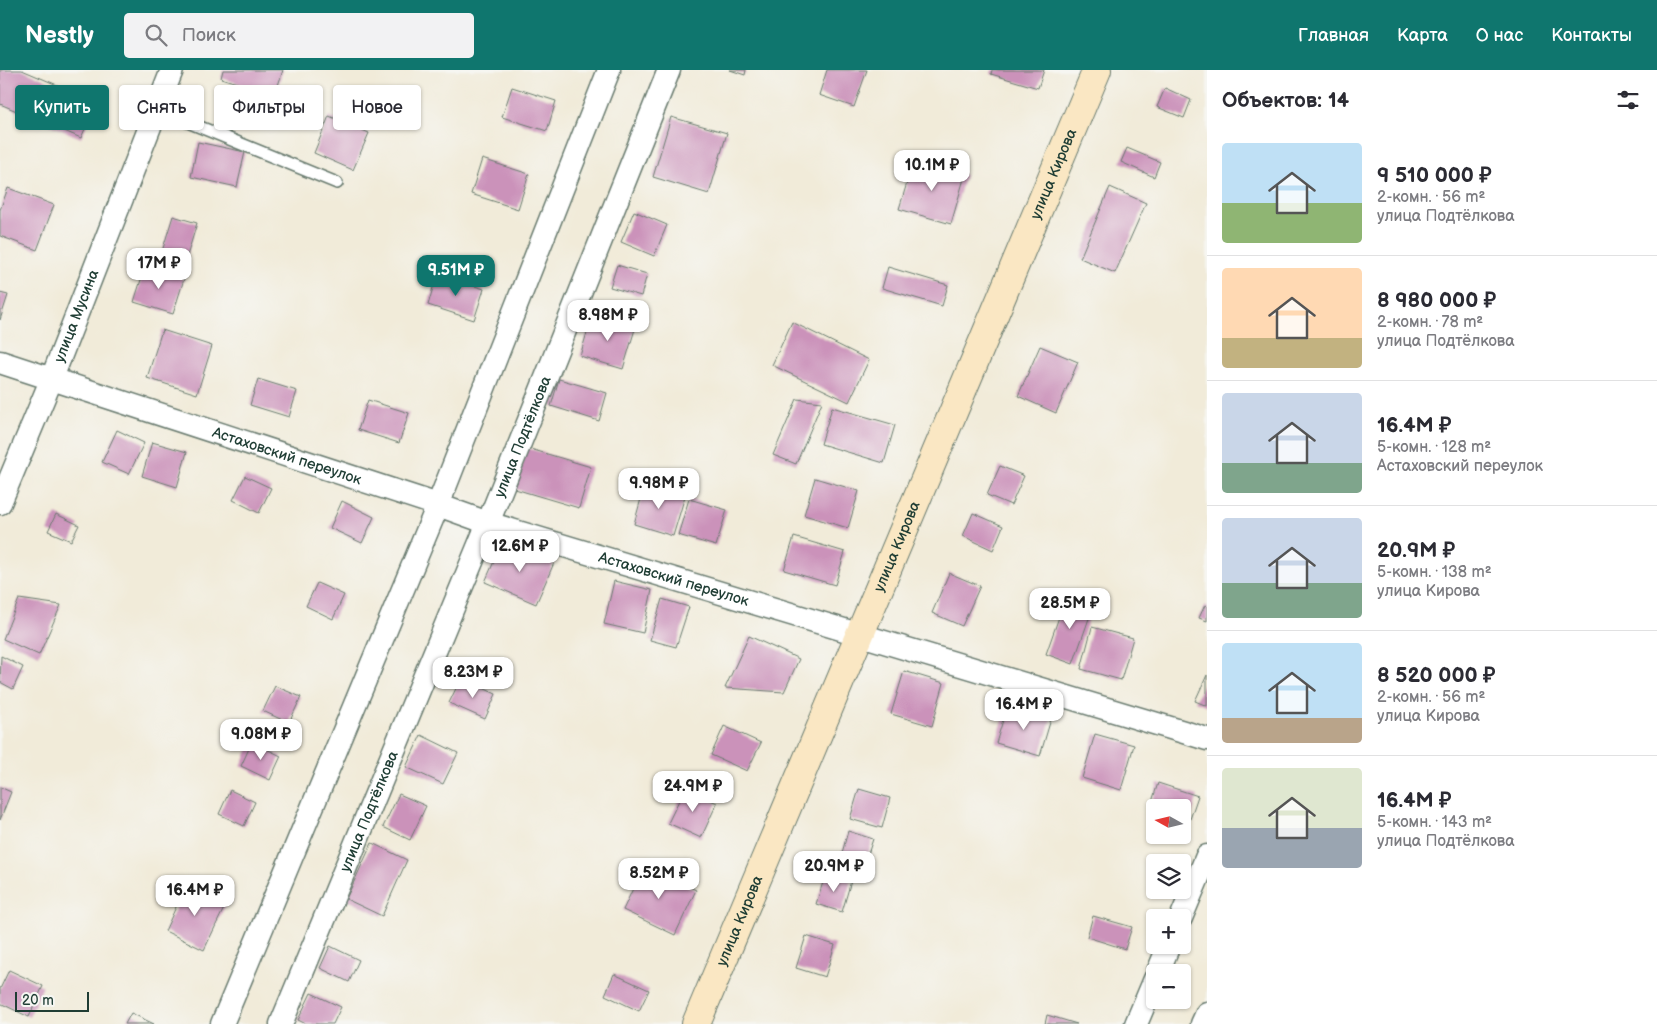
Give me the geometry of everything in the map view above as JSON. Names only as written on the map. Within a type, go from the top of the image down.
[{"type":"street","name":"улица Мусина","points":[[166,85],[172,70]]},
{"type":"street","points":[[222,1024],[438,505],[609,70]]},
{"type":"street","name":"улица Подтёлкова","points":[[281,1024],[488,523],[669,70]]},
{"type":"street","name":"улица Кирова","points":[[696,1024],[1097,70]]},
{"type":"street","name":"улица Мусина","points":[[0,503],[52,378],[148,130]]},
{"type":"street","name":"Астаховский переулок","points":[[0,362],[488,523],[1207,739]]},
{"type":"street","points":[[1185,909],[1207,856]]},
{"type":"street","points":[[1136,1024],[1146,1000]]},
{"type":"street","points":[[1202,1024],[1207,1013]]},
{"type":"lane","points":[[204,128],[337,182]]},
{"type":"building","points":[[0,70],[22,70],[57,85],[15,85],[15,110],[0,104]]},
{"type":"building","points":[[223,70],[283,70],[278,85],[243,85],[221,78]]},
{"type":"building","points":[[730,70],[746,70],[745,75]]},
{"type":"building","points":[[827,70],[867,70],[854,107],[819,95]]},
{"type":"building","points":[[992,70],[1044,70],[1038,88],[991,74]]},
{"type":"building","points":[[512,87],[556,101],[547,131],[502,117]]},
{"type":"building","points":[[1165,88],[1191,100],[1184,118],[1157,107]]},
{"type":"building","points":[[329,116],[333,118],[333,130],[362,130],[369,133],[353,170],[314,153]]},
{"type":"building","points":[[671,117],[727,133],[709,194],[653,177]]},
{"type":"building","points":[[62,130],[85,130],[81,138]]},
{"type":"building","points":[[198,142],[245,152],[237,187],[191,177]]},
{"type":"building","points":[[1127,148],[1160,162],[1154,177],[1121,162]]},
{"type":"building","points":[[482,159],[529,174],[518,209],[471,194]]},
{"type":"building","points":[[914,160],[965,175],[951,224],[899,209]]},
{"type":"building","points":[[1110,187],[1146,203],[1115,273],[1080,258]]},
{"type":"building","points":[[8,188],[54,205],[37,250],[0,236],[0,210]]},
{"type":"building","points":[[634,211],[667,225],[654,256],[621,242]]},
{"type":"building","points":[[173,216],[197,223],[184,266],[160,258]]},
{"type":"building","points":[[617,265],[647,274],[641,296],[610,287]]},
{"type":"building","points":[[145,267],[184,279],[173,314],[134,302]]},
{"type":"building","points":[[888,267],[948,285],[942,306],[882,288]]},
{"type":"building","points":[[437,274],[484,289],[474,320],[428,305]]},
{"type":"building","points":[[0,293],[8,295],[0,320]]},
{"type":"building","points":[[592,316],[635,329],[623,369],[580,356]]},
{"type":"building","points":[[792,322],[869,360],[849,402],[772,365]]},
{"type":"building","points":[[162,330],[212,346],[197,394],[147,378]]},
{"type":"building","points":[[1040,346],[1078,362],[1056,413],[1018,396]]},
{"type":"building","points":[[258,379],[297,391],[289,417],[250,405]]},
{"type":"building","points":[[559,379],[607,393],[599,421],[551,406]]},
{"type":"building","points":[[797,399],[822,402],[796,464],[773,455]]},
{"type":"building","points":[[368,400],[409,413],[399,443],[358,430]]},
{"type":"building","points":[[832,407],[895,425],[884,463],[821,444]]},
{"type":"building","points":[[117,430],[144,443],[129,474],[102,462]]},
{"type":"building","points":[[152,442],[187,452],[177,487],[142,476]]},
{"type":"building","points":[[527,448],[591,467],[579,508],[515,489]]},
{"type":"building","points":[[1000,466],[1024,476],[1011,505],[987,495]]},
{"type":"building","points":[[245,476],[271,488],[259,513],[233,500]]},
{"type":"building","points":[[815,478],[859,491],[848,528],[804,515]]},
{"type":"building","points":[[645,484],[685,496],[673,536],[634,524]]},
{"type":"building","points":[[689,499],[727,510],[716,546],[678,535]]},
{"type":"building","points":[[342,501],[374,517],[362,543],[330,528]]},
{"type":"building","points":[[973,513],[1003,526],[993,550],[963,536]]},
{"type":"building","points":[[56,514],[79,525],[71,541],[48,531]]},
{"type":"building","points":[[794,537],[845,552],[835,585],[784,570]]},
{"type":"building","points":[[503,541],[554,563],[536,604],[485,582]]},
{"type":"building","points":[[949,573],[980,586],[962,626],[932,613]]},
{"type":"building","points":[[614,581],[652,590],[643,633],[604,624]]},
{"type":"building","points":[[317,583],[344,595],[333,619],[306,606]]},
{"type":"building","points":[[1066,597],[1093,607],[1073,664],[1046,654]]},
{"type":"building","points":[[19,599],[61,605],[39,655],[3,639]]},
{"type":"building","points":[[662,599],[689,607],[676,647],[650,640]]},
{"type":"building","points":[[1205,605],[1207,606],[1207,621],[1199,618]]},
{"type":"building","points":[[1092,627],[1133,638],[1121,680],[1081,669]]},
{"type":"building","points":[[749,636],[799,659],[784,692],[725,688]]},
{"type":"building","points":[[1,656],[23,667],[13,689],[0,682]]},
{"type":"building","points":[[904,671],[944,683],[932,726],[891,714]]},
{"type":"building","points":[[1207,675],[1207,706],[1195,701]]},
{"type":"building","points":[[461,678],[496,694],[485,719],[449,703]]},
{"type":"building","points":[[275,686],[301,697],[289,723],[263,711]]},
{"type":"building","points":[[1007,707],[1051,719],[1040,756],[996,743]]},
{"type":"building","points":[[724,726],[761,743],[747,771],[711,755]]},
{"type":"building","points":[[1095,734],[1134,745],[1121,790],[1082,778]]},
{"type":"building","points":[[421,735],[458,753],[443,784],[406,767]]},
{"type":"building","points":[[252,742],[281,756],[270,780],[241,766]]},
{"type":"building","points":[[1158,783],[1198,796],[1191,816],[1191,799],[1153,799]]},
{"type":"building","points":[[0,787],[11,792],[0,820]]},
{"type":"building","points":[[685,788],[717,803],[701,838],[668,823]]},
{"type":"building","points":[[859,789],[890,798],[882,828],[850,819]]},
{"type":"building","points":[[230,790],[255,802],[244,826],[219,814]]},
{"type":"building","points":[[399,794],[426,806],[410,840],[383,827]]},
{"type":"building","points":[[848,831],[873,839],[866,860],[842,853]]},
{"type":"building","points":[[372,843],[407,860],[382,916],[346,899]]},
{"type":"building","points":[[644,865],[696,890],[675,935],[623,910]]},
{"type":"building","points":[[826,873],[851,881],[842,912],[816,904]]},
{"type":"building","points":[[186,885],[226,904],[204,950],[165,931]]},
{"type":"building","points":[[1093,916],[1132,927],[1125,949],[1087,937]]},
{"type":"building","points":[[806,936],[835,945],[825,977],[796,968]]},
{"type":"building","points":[[330,946],[359,960],[349,982],[320,968]]},
{"type":"building","points":[[9,970],[43,986],[29,1017],[0,1003],[0,989]]},
{"type":"building","points":[[614,974],[649,990],[639,1011],[605,995]]},
{"type":"building","points":[[311,993],[341,1007],[333,1024],[306,1024],[298,1020]]},
{"type":"building","points":[[131,1013],[154,1024],[125,1024]]},
{"type":"building","points":[[1047,1015],[1077,1024],[1045,1024]]}]
